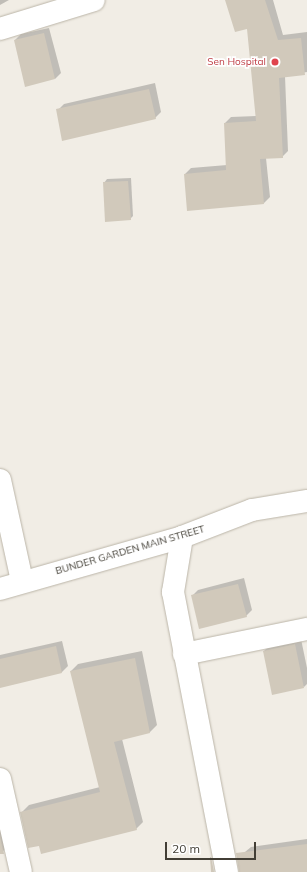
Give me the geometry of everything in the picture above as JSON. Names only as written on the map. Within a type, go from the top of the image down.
[{"type":"street","points":[[0,29],[94,0]]},
{"type":"street","points":[[0,480],[22,581]]},
{"type":"street","name":"BUNDER GARDEN MAIN STREET","points":[[0,589],[22,581],[182,537],[252,510],[307,501]]},
{"type":"street","points":[[182,537],[173,592],[227,872]]},
{"type":"street","points":[[184,654],[307,629]]},
{"type":"street","points":[[0,779],[21,872]]},
{"type":"building","points":[[225,0],[265,0],[278,40],[301,38],[305,75],[279,78],[283,158],[260,159],[264,204],[187,211],[184,174],[226,170],[224,123],[256,121],[247,29],[235,32]]},
{"type":"building","points":[[44,33],[55,79],[25,87],[14,40]]},
{"type":"building","points":[[149,89],[156,119],[62,141],[56,109]]},
{"type":"building","points":[[128,181],[131,220],[105,222],[103,182]]},
{"type":"building","points":[[238,584],[247,617],[199,629],[191,595]]},
{"type":"building","points":[[295,644],[304,688],[272,695],[263,651]]},
{"type":"building","points":[[56,646],[62,673],[0,688],[0,659]]},
{"type":"building","points":[[135,658],[150,733],[114,742],[137,830],[41,854],[39,846],[28,848],[20,812],[100,792],[70,671]]},
{"type":"building","points":[[0,836],[4,854],[0,854]]},
{"type":"building","points":[[307,844],[307,872],[239,872],[236,853]]},
{"type":"building","points":[[211,857],[214,872],[211,872]]},
{"type":"place","name":"Sen Hospital","points":[[275,62]]}]
